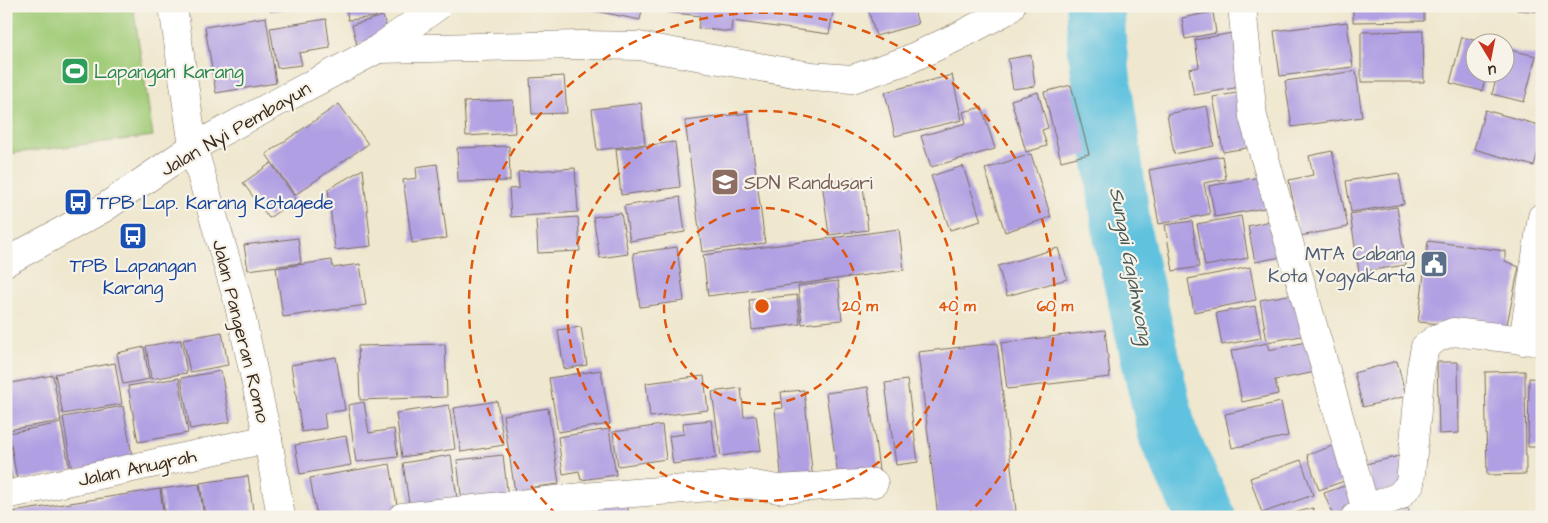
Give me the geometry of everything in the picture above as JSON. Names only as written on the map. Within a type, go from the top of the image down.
[{"type":"street","name":"Jalan Pangeran Romo","points":[[173,6],[193,147],[238,301],[268,439],[281,517]]},
{"type":"street","name":"Jalan Nyi Pembayun","points":[[6,262],[104,208],[193,147],[378,49],[438,6]]},
{"type":"street","points":[[378,49],[583,45],[640,46],[811,76],[852,79],[905,61],[949,41],[1004,12],[1011,6]]},
{"type":"street","points":[[1242,6],[1253,117],[1363,514],[1399,496],[1410,484],[1421,368],[1426,347],[1436,338],[1453,332],[1532,341],[1542,217]]},
{"type":"street","name":"Jalan Anugrah","points":[[6,495],[268,439]]},
{"type":"street","points":[[402,517],[582,497],[749,484],[778,490],[874,483]]},
{"type":"green space","name":"Lapangan Karang","points":[[6,6],[133,6],[153,136],[6,154]]},
{"type":"building","points":[[269,6],[300,6],[300,8],[270,11]]},
{"type":"building","points":[[346,6],[375,6],[376,17],[348,20]]},
{"type":"building","points":[[571,6],[643,6],[640,20]]},
{"type":"building","points":[[668,6],[834,6],[829,34],[732,21],[731,32],[698,28],[700,16],[667,12]]},
{"type":"building","points":[[867,6],[913,6],[918,24],[876,36]]},
{"type":"building","points":[[1353,6],[1424,6],[1424,21],[1353,22]]},
{"type":"building","points":[[1517,6],[1542,6],[1542,12],[1517,10]]},
{"type":"building","points":[[1213,12],[1216,33],[1185,39],[1182,18]]},
{"type":"building","points":[[383,16],[389,36],[357,45],[352,25]]},
{"type":"building","points":[[266,17],[276,83],[216,93],[205,27]]},
{"type":"building","points":[[326,19],[330,48],[299,53],[302,65],[277,68],[270,28]]},
{"type":"building","points":[[1347,22],[1353,67],[1280,76],[1274,31]]},
{"type":"building","points":[[1423,31],[1424,82],[1361,82],[1361,32]]},
{"type":"building","points":[[1237,32],[1246,86],[1194,95],[1189,69],[1199,67],[1195,40]]},
{"type":"building","points":[[1462,37],[1466,38],[1466,82],[1484,82],[1482,91],[1450,83]]},
{"type":"building","points":[[1516,51],[1536,56],[1524,102],[1492,94],[1495,82],[1516,82]]},
{"type":"building","points":[[1031,55],[1035,86],[1013,89],[1008,59]]},
{"type":"building","points":[[1356,71],[1362,117],[1292,127],[1285,81]]},
{"type":"building","points":[[952,75],[962,120],[895,136],[885,92]]},
{"type":"building","points":[[564,76],[567,113],[532,114],[530,78]]},
{"type":"building","points":[[1071,85],[1089,154],[1061,161],[1044,92]]},
{"type":"building","points":[[1038,92],[1048,128],[1042,130],[1047,146],[1026,152],[1011,100]]},
{"type":"building","points":[[1242,92],[1252,147],[1223,152],[1213,97]]},
{"type":"building","points":[[513,100],[515,133],[466,136],[464,102]]},
{"type":"building","points":[[641,103],[645,144],[597,150],[592,109]]},
{"type":"building","points":[[339,104],[368,144],[295,195],[266,154]]},
{"type":"building","points":[[1207,106],[1214,146],[1174,154],[1167,114]]},
{"type":"building","points":[[982,107],[995,149],[931,167],[921,136],[966,123],[963,112]]},
{"type":"building","points":[[1485,110],[1542,126],[1542,138],[1534,166],[1474,149]]},
{"type":"building","name":"SDN Randusari","points":[[748,113],[765,243],[702,252],[685,121]]},
{"type":"building","points":[[675,142],[680,187],[621,195],[616,149]]},
{"type":"building","points":[[509,146],[510,181],[458,182],[457,148]]},
{"type":"building","points":[[1332,151],[1348,227],[1300,236],[1289,180],[1313,175],[1309,156]]},
{"type":"building","points":[[1031,154],[1051,217],[1005,232],[985,169]]},
{"type":"building","points":[[1222,156],[1226,179],[1204,183],[1210,214],[1159,224],[1149,170]]},
{"type":"building","points":[[271,163],[296,199],[269,218],[243,183]]},
{"type":"building","points":[[437,164],[447,238],[412,243],[403,180],[417,178],[416,167]]},
{"type":"building","points":[[963,166],[981,221],[950,230],[931,176]]},
{"type":"building","points":[[575,168],[578,212],[511,217],[509,189],[519,188],[518,172]]},
{"type":"building","points":[[363,169],[371,246],[335,250],[328,189]]},
{"type":"building","points":[[1399,173],[1404,204],[1351,212],[1346,181]]},
{"type":"building","points":[[1265,176],[1270,207],[1215,217],[1209,186]]},
{"type":"building","name":"SDN Randusari","points":[[862,177],[868,230],[829,235],[822,182]]},
{"type":"building","points":[[680,197],[685,232],[630,241],[624,206]]},
{"type":"building","points":[[1397,207],[1406,265],[1359,272],[1350,214]]},
{"type":"building","points":[[621,213],[628,254],[600,258],[593,217]]},
{"type":"building","points":[[1241,216],[1248,258],[1205,266],[1197,224]]},
{"type":"building","points":[[578,217],[580,251],[538,253],[536,220]]},
{"type":"building","points":[[1279,219],[1286,256],[1255,262],[1248,226]]},
{"type":"building","points":[[1192,221],[1199,267],[1173,271],[1165,225]]},
{"type":"building","name":"SDN Randusari","points":[[899,229],[904,270],[708,296],[703,255]]},
{"type":"building","points":[[298,238],[301,263],[248,270],[244,245]]},
{"type":"building","points":[[1428,241],[1505,251],[1505,261],[1519,267],[1506,329],[1418,322]]},
{"type":"building","points":[[677,247],[684,301],[640,307],[633,253]]},
{"type":"building","points":[[1058,248],[1067,279],[1007,296],[998,266]]},
{"type":"building","points":[[332,260],[333,268],[360,264],[366,305],[283,317],[276,268]]},
{"type":"building","points":[[1250,267],[1256,300],[1194,312],[1188,279]]},
{"type":"building","points":[[838,281],[842,320],[802,324],[798,286]]},
{"type":"building","points":[[1299,293],[1307,335],[1267,342],[1260,300]]},
{"type":"building","points":[[797,295],[800,324],[752,330],[749,300]]},
{"type":"building","points":[[1255,306],[1261,338],[1222,345],[1216,313]]},
{"type":"building","points":[[581,327],[587,365],[564,369],[558,330]]},
{"type":"building","points":[[1105,330],[1110,377],[1007,389],[1001,343]]},
{"type":"building","points":[[222,332],[228,365],[190,372],[183,339]]},
{"type":"building","points":[[181,340],[187,373],[151,379],[146,346]]},
{"type":"building","points":[[1315,340],[1321,371],[1275,380],[1278,394],[1242,402],[1231,351],[1267,343],[1269,350]]},
{"type":"building","points":[[997,343],[1016,511],[964,517],[938,517],[918,352]]},
{"type":"building","points":[[445,344],[447,397],[360,400],[358,346]]},
{"type":"building","points":[[144,347],[149,379],[123,384],[117,353]]},
{"type":"building","points":[[336,357],[345,410],[324,413],[326,428],[302,432],[291,365]]},
{"type":"building","points":[[1397,361],[1406,396],[1363,407],[1354,373]]},
{"type":"building","points":[[1437,362],[1458,362],[1459,433],[1439,434]]},
{"type":"building","points":[[115,363],[122,404],[63,414],[55,374]]},
{"type":"building","points":[[601,370],[610,424],[558,432],[549,378]]},
{"type":"building","points":[[221,371],[230,422],[190,429],[181,378]]},
{"type":"building","points":[[1525,371],[1526,474],[1487,475],[1485,372]]},
{"type":"building","points":[[53,375],[61,421],[8,430],[6,384]]},
{"type":"building","points":[[704,376],[708,410],[650,417],[646,383]]},
{"type":"building","points":[[179,378],[188,433],[138,442],[128,386]]},
{"type":"building","points":[[1529,378],[1542,379],[1542,447],[1528,447]]},
{"type":"building","points":[[907,380],[918,462],[896,465],[885,383]]},
{"type":"building","points":[[868,387],[879,470],[838,476],[826,393]]},
{"type":"building","points":[[741,388],[744,417],[756,415],[761,450],[721,456],[712,392]]},
{"type":"building","points":[[804,390],[813,481],[782,484],[775,409],[783,408],[781,392]]},
{"type":"building","points":[[497,401],[504,445],[461,452],[454,408]]},
{"type":"building","points":[[364,402],[369,433],[394,429],[398,457],[356,462],[348,405]]},
{"type":"building","points":[[1281,402],[1288,436],[1232,448],[1225,414]]},
{"type":"building","points":[[449,405],[455,449],[402,457],[396,413]]},
{"type":"building","points":[[123,406],[133,461],[72,471],[63,417]]},
{"type":"building","points":[[548,408],[559,484],[534,487],[535,496],[516,498],[503,415]]},
{"type":"building","points":[[711,420],[716,458],[673,464],[669,436],[684,434],[683,423]]},
{"type":"building","points":[[61,423],[70,471],[17,480],[9,433]]},
{"type":"building","points":[[662,425],[666,459],[618,466],[613,432]]},
{"type":"building","points":[[609,429],[616,475],[581,480],[579,471],[563,474],[558,437]]},
{"type":"building","points":[[346,436],[351,465],[300,474],[295,445]]},
{"type":"building","points":[[1338,444],[1350,479],[1319,490],[1307,455]]},
{"type":"building","points":[[6,449],[13,482],[6,483]]},
{"type":"building","points":[[451,455],[458,505],[410,511],[403,463]]},
{"type":"building","points":[[503,455],[508,498],[462,503],[457,460]]},
{"type":"building","points":[[1399,456],[1407,485],[1374,494],[1366,464]]},
{"type":"building","points":[[1301,460],[1313,495],[1262,513],[1250,478]]},
{"type":"building","points":[[390,464],[398,511],[368,517],[317,517],[310,478]]},
{"type":"building","points":[[248,476],[254,517],[205,517],[200,483]]},
{"type":"building","points":[[1353,483],[1362,506],[1333,516],[1324,493]]},
{"type":"building","points":[[199,484],[204,517],[165,517],[161,489]]},
{"type":"building","points":[[160,489],[164,517],[6,517],[6,513]]},
{"type":"building","points":[[627,502],[629,517],[590,517],[588,510]]},
{"type":"building","points":[[1313,508],[1316,517],[1283,516]]},
{"type":"building","points":[[1408,508],[1411,517],[1382,517],[1382,516]]},
{"type":"waterway","name":"Sungai Gajahwong","points":[[1095,6],[1097,46],[1123,238],[1168,435],[1206,517]]},
{"type":"place","name":"Lapangan Karang","points":[[75,71]]},
{"type":"place","name":"SDN Randusari","points":[[725,182]]},
{"type":"place","name":"TPB Lap. Karang Kotagede","points":[[78,202]]},
{"type":"place","name":"TPB Lapangan Karang","points":[[133,236]]},
{"type":"place","name":"MTA Cabang Kota Yogyakarta","points":[[1434,264]]}]
